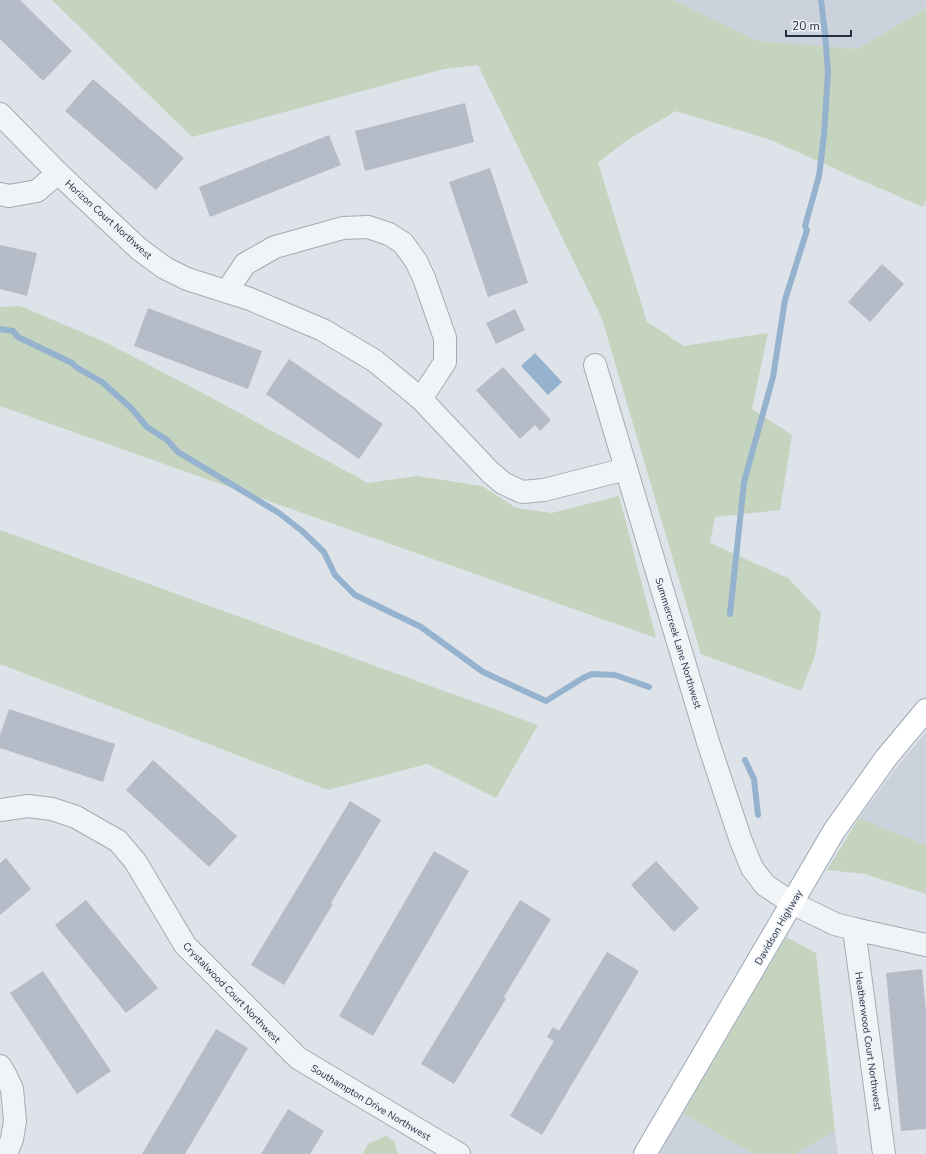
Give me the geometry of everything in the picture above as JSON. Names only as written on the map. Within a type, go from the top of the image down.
[{"type":"main road","name":"Davidson Highway","points":[[645,1154],[834,830],[886,758],[926,710]]},
{"type":"street","name":"Horizon Court Northwest","points":[[0,114],[58,173],[139,249],[165,268],[187,279],[250,299],[323,330],[375,361],[421,399],[503,484],[522,492],[544,490],[626,468]]},
{"type":"street","name":"Horizon Court Northwest","points":[[0,194],[10,196],[37,191],[58,173]]},
{"type":"street","points":[[227,291],[245,264],[275,247],[343,228],[368,226],[389,234],[403,243],[416,260],[424,278],[445,338],[445,362],[421,399]]},
{"type":"street","name":"Summercreek Lane Northwest","points":[[595,364],[708,742],[741,841],[752,868],[765,885],[792,903]]},
{"type":"street","name":"Crystalwood Court Northwest","points":[[0,810],[28,806],[52,809],[76,817],[118,841],[135,861],[185,945],[286,1047]]},
{"type":"street","points":[[792,903],[835,924],[926,945]]},
{"type":"street","name":"Heatherwood Court Northwest","points":[[854,929],[884,1154]]},
{"type":"street","name":"Southampton Drive Northwest","points":[[286,1047],[298,1058],[459,1154]]},
{"type":"street","points":[[0,1066],[12,1089],[14,1121],[12,1139],[6,1154]]},
{"type":"shaded area","points":[[673,0],[926,0],[926,8],[857,49],[758,41]]},
{"type":"shaded area","points":[[926,732],[926,845],[859,818],[896,768]]},
{"type":"shaded area","points":[[683,1113],[753,1154],[659,1154]]},
{"type":"shaded area","points":[[835,1131],[838,1154],[795,1154]]},
{"type":"green space","points":[[52,0],[673,0],[758,41],[857,49],[926,8],[926,200],[923,207],[771,140],[676,111],[627,140],[598,163],[647,322],[684,346],[768,333],[752,409],[792,435],[780,510],[715,517],[710,543],[788,578],[821,613],[815,656],[801,691],[701,654],[602,319],[478,65],[444,69],[192,137]]},
{"type":"green space","points":[[20,306],[105,342],[212,398],[368,483],[417,476],[482,486],[516,508],[552,513],[619,496],[656,638],[0,406],[0,307]]},
{"type":"green space","points":[[0,530],[538,725],[496,798],[427,764],[328,790],[0,664]]},
{"type":"green space","points":[[859,818],[926,845],[926,894],[865,874],[827,870]]},
{"type":"green space","points":[[786,937],[816,953],[835,1131],[795,1154],[753,1154],[683,1113]]},
{"type":"green space","points":[[386,1136],[394,1141],[398,1154],[363,1154],[368,1144]]},
{"type":"water","points":[[535,353],[562,382],[548,395],[521,366]]},
{"type":"building","points":[[0,0],[20,0],[72,51],[43,81],[0,39]]},
{"type":"building","points":[[93,79],[184,158],[156,190],[65,111]]},
{"type":"building","points":[[465,103],[474,142],[365,171],[355,131]]},
{"type":"building","points":[[329,135],[341,165],[210,217],[199,187]]},
{"type":"building","points":[[490,168],[528,283],[488,297],[449,182]]},
{"type":"building","points":[[0,245],[37,253],[27,296],[0,289]]},
{"type":"building","points":[[882,264],[904,284],[870,322],[848,302]]},
{"type":"building","points":[[148,308],[262,351],[248,389],[134,346]]},
{"type":"building","points":[[515,309],[525,330],[496,344],[486,323]]},
{"type":"building","points":[[289,359],[383,424],[359,459],[266,394]]},
{"type":"building","points":[[503,367],[551,420],[540,431],[535,425],[520,439],[476,390]]},
{"type":"building","points":[[9,709],[115,744],[103,782],[0,748],[0,735]]},
{"type":"building","points":[[153,760],[237,836],[209,867],[126,790]]},
{"type":"building","points":[[350,801],[381,820],[284,985],[251,965]]},
{"type":"building","points":[[434,851],[469,871],[373,1036],[339,1016]]},
{"type":"building","points":[[6,858],[31,889],[0,915],[0,863]]},
{"type":"building","points":[[656,861],[699,908],[674,932],[631,885]]},
{"type":"building","points":[[86,900],[158,988],[126,1013],[55,925]]},
{"type":"building","points":[[520,900],[551,919],[504,997],[506,999],[454,1084],[421,1064]]},
{"type":"building","points":[[607,952],[639,971],[542,1135],[510,1116],[554,1041],[547,1037],[553,1027],[559,1031]]},
{"type":"building","points":[[922,969],[926,1012],[926,1129],[901,1131],[886,973]]},
{"type":"building","points":[[43,971],[111,1071],[77,1094],[10,993]]},
{"type":"building","points":[[216,1029],[248,1048],[185,1154],[142,1154]]},
{"type":"building","points":[[288,1109],[324,1131],[310,1154],[261,1154]]},
{"type":"waterway","points":[[730,614],[744,482],[773,377],[785,300],[807,230],[805,226],[819,176],[824,135],[828,72],[821,0]]},
{"type":"waterway","points":[[0,329],[13,331],[18,337],[72,363],[76,367],[102,382],[131,408],[147,427],[167,440],[178,452],[279,513],[302,531],[324,552],[335,575],[355,595],[421,627],[483,672],[546,701],[592,674],[615,675],[649,687]]},
{"type":"waterway","points":[[745,760],[754,779],[758,815]]}]
